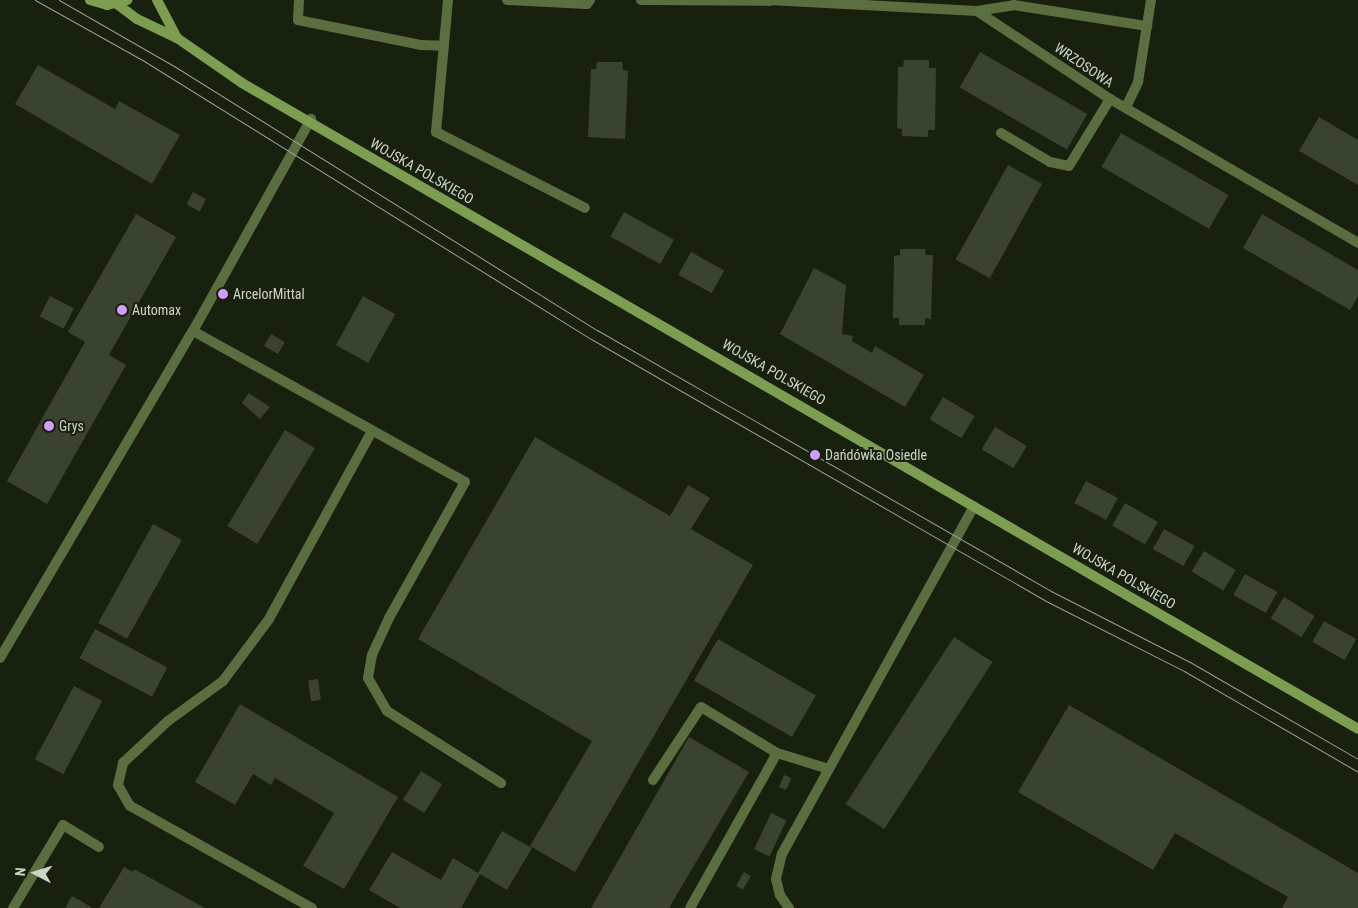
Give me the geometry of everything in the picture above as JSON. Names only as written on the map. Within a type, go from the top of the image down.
[{"type":"main road","points":[[90,0],[117,4],[127,0]]},
{"type":"main road","name":"WOJSKA POLSKIEGO","points":[[157,0],[177,38]]},
{"type":"main road","name":"WOJSKA POLSKIEGO","points":[[117,4],[177,38],[242,82],[311,120],[1358,728]]},
{"type":"street","points":[[299,0],[298,20],[421,45],[444,46]]},
{"type":"street","points":[[448,0],[436,132],[585,208]]},
{"type":"street","points":[[508,0],[587,4],[590,0]]},
{"type":"street","name":"WRZOSOWA","points":[[642,0],[818,0],[978,11],[1110,99],[1358,243]]},
{"type":"street","points":[[1126,108],[1138,82],[1151,0]]},
{"type":"street","points":[[978,11],[1014,5],[1147,26]]},
{"type":"street","points":[[1001,133],[1050,162],[1069,166],[1110,99]]},
{"type":"street","points":[[0,658],[193,331],[311,120]]},
{"type":"street","points":[[193,331],[371,433],[465,482],[389,618],[372,655],[368,678],[386,711],[501,783]]},
{"type":"street","points":[[312,908],[130,806],[118,785],[123,763],[168,721],[223,681],[268,620],[371,433]]},
{"type":"street","points":[[789,908],[780,895],[776,879],[782,854],[974,506]]},
{"type":"street","points":[[653,780],[701,707],[777,753],[830,769]]},
{"type":"street","points":[[690,908],[777,753]]},
{"type":"street","points":[[13,908],[62,825],[99,848]]},
{"type":"building","points":[[980,52],[1087,114],[1067,150],[960,88]]},
{"type":"building","points":[[904,60],[929,60],[929,68],[936,68],[935,130],[928,130],[928,137],[902,136],[902,129],[897,128],[898,67],[903,67]]},
{"type":"building","points":[[597,62],[622,62],[623,70],[628,71],[625,139],[588,137],[591,69],[596,69]]},
{"type":"building","points":[[38,65],[115,109],[119,101],[180,135],[152,184],[15,104]]},
{"type":"building","points":[[1319,117],[1358,140],[1358,185],[1299,151]]},
{"type":"building","points":[[1121,133],[1228,195],[1209,229],[1102,167]]},
{"type":"building","points":[[1008,165],[1042,184],[990,278],[956,259]]},
{"type":"building","points":[[193,192],[206,199],[200,211],[186,204]]},
{"type":"building","points":[[624,212],[674,240],[660,264],[610,236]]},
{"type":"building","points":[[136,214],[176,237],[109,355],[126,365],[47,504],[7,481],[85,342],[68,332]]},
{"type":"building","points":[[1262,214],[1358,270],[1358,296],[1350,310],[1243,248]]},
{"type":"building","points":[[900,249],[925,249],[926,255],[933,255],[931,319],[925,318],[925,325],[899,325],[899,318],[893,318],[894,256],[900,255]]},
{"type":"building","points":[[691,252],[724,270],[712,293],[678,275]]},
{"type":"building","points":[[814,268],[846,285],[842,334],[853,336],[852,341],[872,353],[875,346],[924,375],[905,407],[780,334]]},
{"type":"building","points":[[50,296],[74,308],[64,329],[40,316]]},
{"type":"building","points":[[363,296],[395,314],[368,363],[336,345]]},
{"type":"building","points":[[271,334],[285,342],[278,354],[264,346]]},
{"type":"building","points":[[249,393],[270,407],[260,419],[242,403]]},
{"type":"building","points":[[943,397],[975,416],[961,438],[930,419]]},
{"type":"building","points":[[995,427],[1027,446],[1013,468],[982,449]]},
{"type":"building","points":[[285,430],[315,448],[257,544],[227,526]]},
{"type":"building","points":[[535,437],[670,516],[688,485],[710,498],[691,529],[753,565],[575,872],[530,846],[592,741],[418,639]]},
{"type":"building","points":[[1086,481],[1118,498],[1106,520],[1074,503]]},
{"type":"building","points":[[1125,503],[1158,522],[1145,545],[1112,526]]},
{"type":"building","points":[[153,524],[182,540],[127,639],[98,623]]},
{"type":"building","points":[[1164,529],[1195,546],[1183,566],[1153,549]]},
{"type":"building","points":[[1204,551],[1236,570],[1223,591],[1192,572]]},
{"type":"building","points":[[1245,574],[1277,592],[1266,613],[1233,595]]},
{"type":"building","points":[[1284,597],[1315,616],[1301,637],[1271,618]]},
{"type":"building","points":[[1324,621],[1356,639],[1345,660],[1312,642]]},
{"type":"building","points":[[95,629],[167,667],[152,697],[80,658]]},
{"type":"building","points":[[954,637],[993,662],[884,829],[846,804]]},
{"type":"building","points":[[718,639],[816,696],[792,737],[694,681]]},
{"type":"building","points":[[318,679],[321,700],[311,701],[308,680]]},
{"type":"building","points":[[74,686],[102,701],[63,774],[35,759]]},
{"type":"building","points":[[240,704],[398,797],[344,889],[303,866],[334,813],[275,778],[271,785],[253,774],[235,805],[195,782]]},
{"type":"building","points":[[1069,705],[1358,873],[1358,908],[1282,908],[1288,897],[1175,833],[1153,870],[1018,792]]},
{"type":"building","points":[[689,737],[749,772],[669,908],[591,908]]},
{"type":"building","points":[[421,771],[442,784],[424,813],[403,800]]},
{"type":"building","points":[[784,775],[791,778],[786,790],[779,787]]},
{"type":"building","points":[[771,813],[786,820],[770,856],[754,849]]},
{"type":"building","points":[[502,831],[532,848],[507,890],[480,874],[461,908],[400,908],[369,890],[392,852],[441,880],[453,858],[478,873]]},
{"type":"building","points":[[124,867],[133,872],[134,869],[205,908],[99,908]]},
{"type":"building","points":[[744,872],[751,876],[743,890],[736,886]]},
{"type":"building","points":[[72,896],[93,908],[65,908]]},
{"type":"tram line","points":[[35,0],[144,61],[591,339],[1046,601],[1184,671],[1358,772]]},
{"type":"tram line","points":[[59,0],[174,66],[597,330],[1051,591],[1190,662],[1358,759]]},
{"type":"place","name":"ArcelorMittal","points":[[223,294]]},
{"type":"place","name":"Automax","points":[[122,310]]},
{"type":"place","name":"Grys","points":[[49,426]]},
{"type":"place","name":"Dańdówka Osiedle","points":[[815,455]]}]
